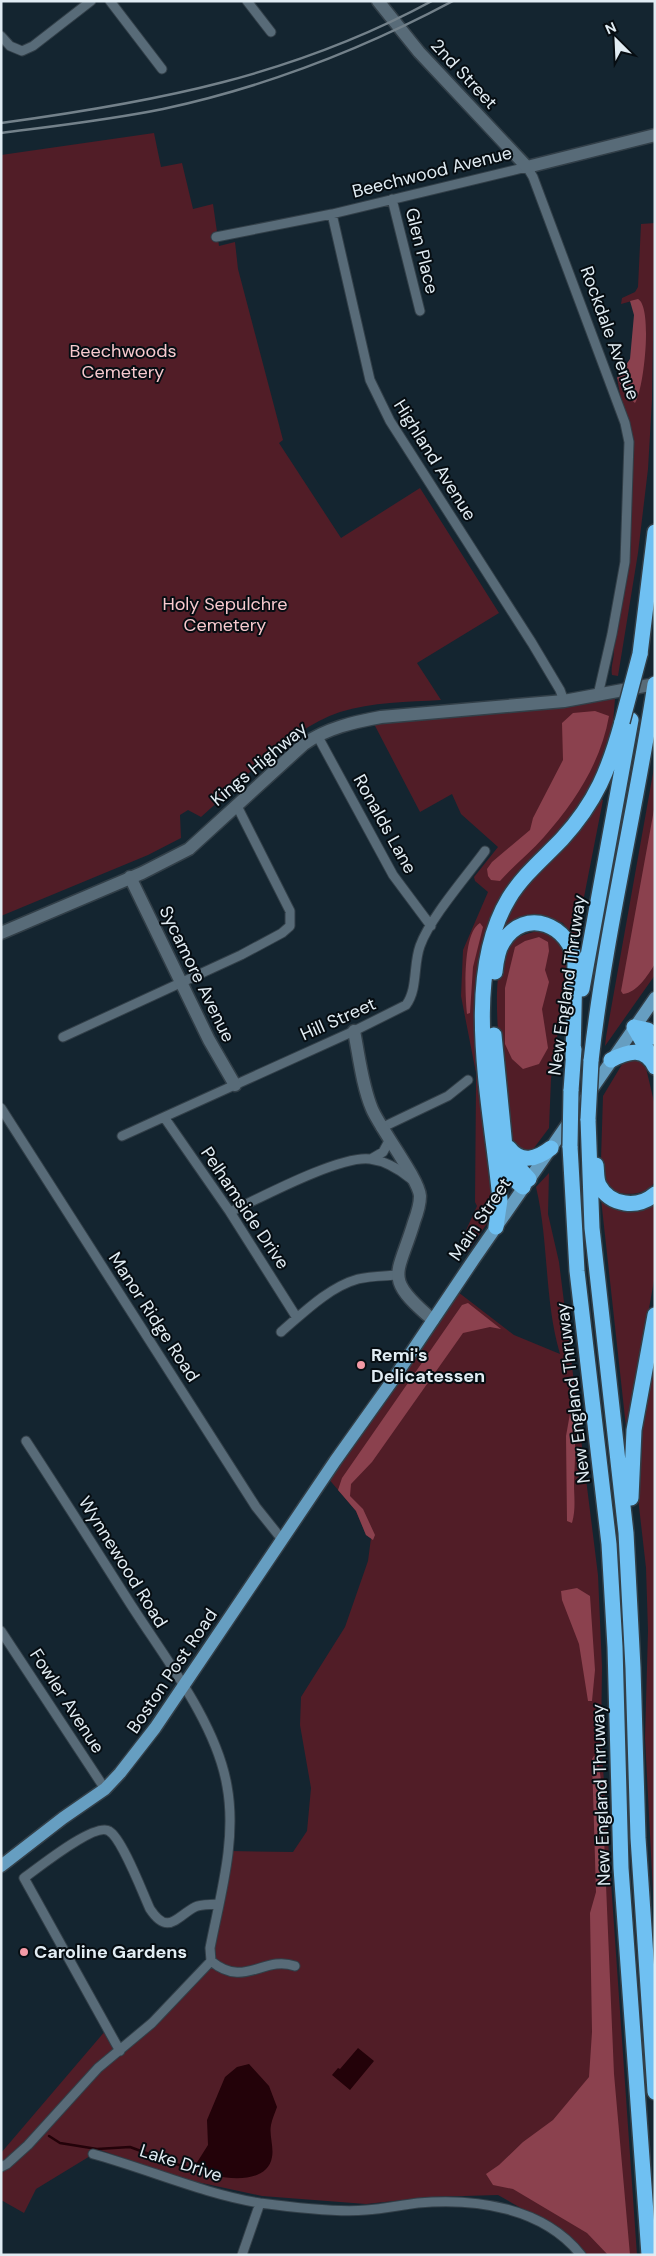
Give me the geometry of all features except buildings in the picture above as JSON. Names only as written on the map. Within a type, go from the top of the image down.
[{"type":"highway","points":[[496,1227],[500,1200],[483,1024],[483,985],[492,935],[503,908],[517,886],[572,827],[596,794],[610,764],[626,721],[640,654],[655,532]]},
{"type":"highway","name":"New England Thruway","points":[[655,684],[605,962],[592,1061],[588,1123],[592,1228],[622,1499],[632,1634],[641,1907],[655,2092]]},
{"type":"highway","name":"New England Thruway","points":[[626,721],[573,1058],[570,1146],[578,1271],[608,1544],[616,1698],[623,1902],[649,2255]]},
{"type":"highway","points":[[526,1183],[511,1159],[504,1137],[494,1042],[494,986],[500,947],[511,932],[521,926],[536,923],[552,926],[565,936],[572,948],[575,963],[573,1058]]},
{"type":"highway","points":[[634,1027],[648,1030],[655,1037]]},
{"type":"highway","points":[[634,1027],[651,1055],[655,1066]]},
{"type":"highway","points":[[611,1060],[628,1052],[635,1052],[646,1055],[655,1066]]},
{"type":"highway","points":[[588,1123],[596,1150],[598,1184],[606,1194],[616,1201],[632,1204],[642,1202],[655,1194]]},
{"type":"highway","points":[[504,1137],[510,1151],[522,1158],[534,1158],[551,1148]]},
{"type":"highway","points":[[495,1150],[501,1168],[526,1183]]},
{"type":"highway","points":[[632,1634],[632,1451],[655,1315]]},
{"type":"main road","name":"Main Street","points":[[335,1461],[655,998]]},
{"type":"main road","name":"Boston Post Road","points":[[1,1866],[63,1818],[106,1789],[120,1773],[155,1728],[335,1461]]},
{"type":"street","points":[[1,36],[16,50],[22,51],[33,46],[91,1]]},
{"type":"street","points":[[110,1],[162,69]]},
{"type":"street","points":[[247,1],[271,32]]},
{"type":"street","name":"2nd Street","points":[[378,1],[418,52],[527,167]]},
{"type":"street","name":"Beechwood Avenue","points":[[216,237],[332,214],[655,135]]},
{"type":"street","name":"Rockdale Avenue","points":[[527,167],[533,177],[568,268],[625,423],[629,442],[625,562],[612,634],[598,695]]},
{"type":"street","name":"Glen Place","points":[[392,199],[420,311]]},
{"type":"street","name":"Highland Avenue","points":[[332,214],[370,380],[377,396],[390,421],[532,643],[564,700]]},
{"type":"street","name":"Kings Highway","points":[[1,933],[142,873],[189,849],[304,744],[317,735],[358,721],[381,717],[564,700],[655,684]]},
{"type":"street","name":"Ronalds Lane","points":[[317,735],[393,875],[431,926]]},
{"type":"street","points":[[63,1037],[182,983],[282,933],[290,926],[290,911],[236,806]]},
{"type":"street","name":"Hill Street","points":[[122,1136],[354,1031],[406,1005],[410,999],[420,945],[431,926],[485,852]]},
{"type":"street","name":"Sycamore Avenue","points":[[130,877],[210,1040],[235,1085]]},
{"type":"street","points":[[354,1031],[371,1107],[381,1128],[415,1182],[420,1194],[419,1207],[398,1266],[397,1274],[402,1288],[433,1320]]},
{"type":"street","points":[[381,1128],[448,1096],[468,1080]]},
{"type":"street","name":"Manor Ridge Road","points":[[1,1108],[256,1507],[280,1537],[285,1537]]},
{"type":"street","name":"Pelhamside Drive","points":[[164,1117],[230,1212],[298,1318]]},
{"type":"street","points":[[371,1159],[383,1152],[389,1141]]},
{"type":"street","points":[[230,1212],[330,1166],[359,1158],[371,1159],[396,1168],[415,1182]]},
{"type":"street","points":[[281,1332],[346,1283],[360,1278],[397,1274]]},
{"type":"street","name":"Wynnewood Road","points":[[26,1441],[183,1685],[212,1738],[227,1786],[230,1813],[228,1844],[210,1948],[211,1961]]},
{"type":"street","name":"Fowler Avenue","points":[[1,1631],[106,1789]]},
{"type":"street","points":[[120,2051],[24,1878],[88,1834],[101,1828],[110,1831],[118,1840],[156,1919],[165,1923],[177,1921],[196,1907],[218,1904]]},
{"type":"street","points":[[1,2167],[28,2145],[98,2068],[152,2024],[211,1961],[220,1968],[240,1973],[280,1964],[295,1966]]},
{"type":"street","name":"Lake Drive","points":[[94,2154],[138,2166],[216,2192],[260,2202],[358,2210],[420,2203],[477,2203],[517,2211],[557,2232],[581,2255]]},
{"type":"street","points":[[242,2255],[260,2202]]},
{"type":"green space","name":"Holy Sepulchre Cemetery","points":[[154,133],[161,167],[182,163],[193,209],[213,204],[219,246],[235,242],[238,269],[283,440],[279,443],[341,538],[420,488],[499,613],[417,663],[441,700],[365,706],[340,712],[321,720],[284,743],[201,817],[188,810],[180,815],[181,838],[148,855],[1,916],[1,155]]},
{"type":"green space","points":[[655,223],[652,400],[648,469],[638,553],[618,676],[612,675],[613,645],[628,537],[633,465],[617,378],[637,373],[640,318],[632,301],[621,304],[622,298],[635,292],[638,287],[641,224]]},
{"type":"green space","points":[[613,697],[615,699],[611,747],[590,795],[555,838],[513,879],[489,920],[478,965],[475,1013],[476,1047],[495,1212],[466,1254],[458,1248],[477,1206],[475,1202],[476,1073],[461,996],[463,950],[488,892],[475,881],[474,877],[498,847],[461,814],[452,794],[420,812],[373,722]]},
{"type":"green space","points":[[655,762],[655,975],[605,1046],[606,1037]]},
{"type":"green space","points":[[600,798],[603,800],[576,938],[573,937],[563,923],[544,916],[518,921],[497,938],[523,883]]},
{"type":"green space","points":[[541,930],[560,942],[568,963],[551,1079],[549,1128],[531,1152],[515,1150],[511,1138],[499,1044],[497,1001],[500,963],[505,949],[511,941]]},
{"type":"green space","points":[[633,1059],[640,1062],[646,1068],[655,1106],[655,1181],[652,1186],[642,1192],[625,1194],[614,1192],[604,1178],[601,1159],[603,1096],[624,1061]]},
{"type":"green space","points":[[549,1173],[548,1214],[559,1262],[598,1575],[602,1667],[601,1739],[637,2255],[588,2255],[565,2233],[498,2195],[431,2197],[366,2204],[262,2196],[188,2180],[100,2150],[36,2189],[24,2213],[1,2200],[1,2153],[106,2030],[121,2053],[213,1959],[213,1943],[229,1851],[293,1852],[307,1831],[311,1788],[300,1725],[301,1697],[345,1627],[368,1561],[371,1538],[366,1535],[356,1511],[327,1477],[458,1292],[514,1335],[560,1354],[551,1312],[543,1229],[536,1187]]},
{"type":"green space","points":[[601,1199],[655,1199],[655,1275],[628,1425],[626,1427]]},
{"type":"green space","points":[[655,1351],[655,1931],[645,1738],[648,1631],[646,1568],[636,1480],[639,1441]]},
{"type":"shaded area","points":[[638,299],[643,305],[645,317],[646,349],[641,382],[635,403],[627,396],[617,378],[630,359],[634,315],[630,301]]},
{"type":"shaded area","points":[[595,711],[609,716],[600,749],[585,781],[566,810],[534,848],[500,881],[491,880],[487,869],[492,862],[530,830],[533,818],[563,760],[562,723],[573,713]]},
{"type":"shaded area","points":[[655,804],[655,964],[638,987],[623,994],[621,991]]},
{"type":"shaded area","points":[[480,923],[483,927],[473,967],[470,1013],[467,1014],[465,979],[467,951],[474,929]]},
{"type":"shaded area","points":[[539,937],[548,942],[549,951],[545,970],[549,982],[542,1009],[548,1048],[539,1064],[523,1069],[512,1059],[505,1044],[505,988],[515,947],[525,941]]},
{"type":"shaded area","points":[[468,1303],[501,1329],[490,1327],[463,1333],[372,1462],[351,1484],[350,1496],[363,1509],[375,1535],[373,1540],[366,1535],[356,1511],[338,1490],[342,1478],[462,1305]]},
{"type":"shaded area","points":[[571,1408],[575,1446],[572,1523],[567,1521],[566,1436]]},
{"type":"shaded area","points":[[577,1588],[590,1596],[595,1670],[592,1701],[588,1701],[579,1644],[562,1600],[561,1591]]},
{"type":"shaded area","points":[[594,1756],[598,1757],[602,1790],[614,2074],[630,2255],[608,2255],[587,2233],[513,2189],[493,2185],[486,2174],[499,2165],[523,2142],[553,2120],[589,2077],[592,2032],[590,1913],[596,1892],[592,1759]]},
{"type":"shaded area","points":[[358,2048],[374,2061],[350,2090],[332,2075],[338,2068],[340,2069]]},
{"type":"shaded area","points":[[249,2064],[269,2086],[277,2107],[271,2125],[272,2157],[268,2167],[261,2173],[251,2177],[240,2178],[217,2176],[198,2170],[196,2164],[208,2145],[207,2120],[225,2077],[237,2067]]},
{"type":"waterway","points":[[49,2136],[60,2143],[97,2149],[130,2147],[190,2169],[197,2168]]},
{"type":"railway","points":[[1,123],[114,106],[169,95],[275,67],[328,49],[380,27],[432,1]]},
{"type":"railway","points":[[1,133],[143,113],[238,90],[348,51],[453,1]]},
{"type":"place","name":"Remi's Delicatessen","points":[[361,1365]]},
{"type":"place","name":"Caroline Gardens","points":[[24,1952]]},
{"type":"park label","name":"Beechwoods Cemetery","points":[[123,361]]}]
